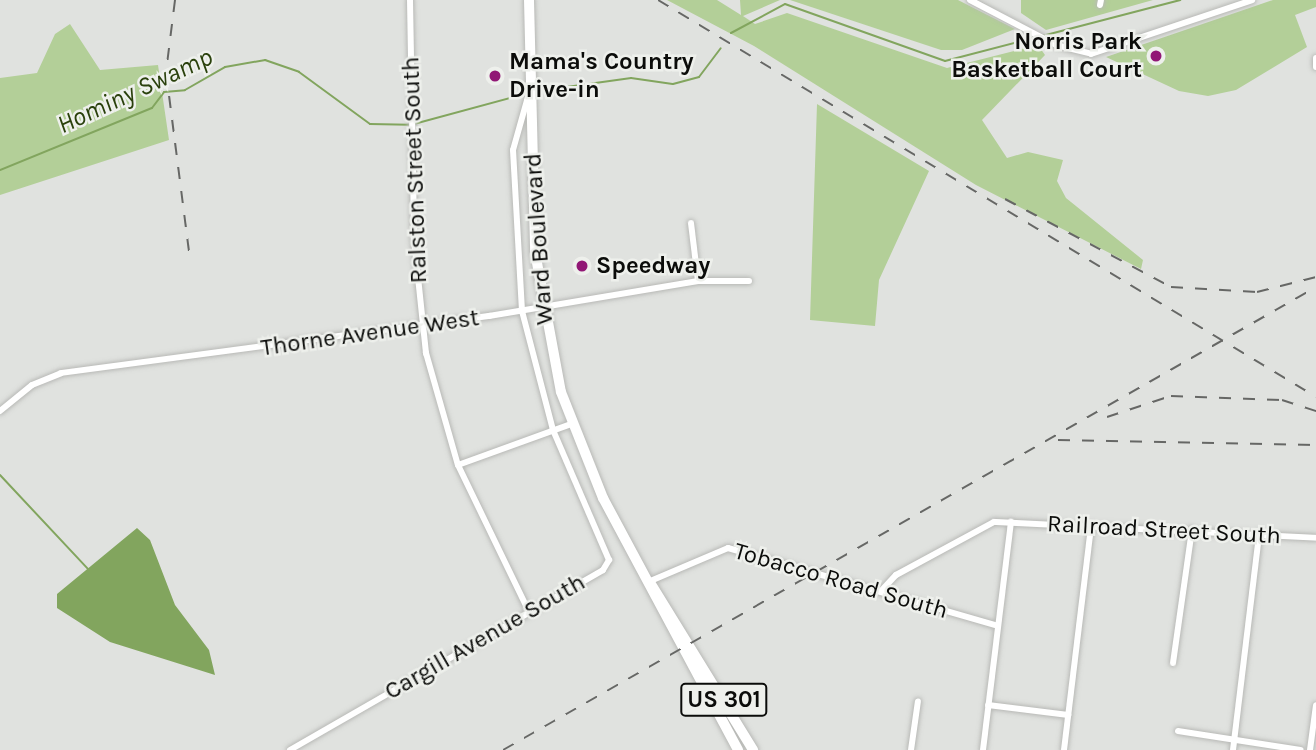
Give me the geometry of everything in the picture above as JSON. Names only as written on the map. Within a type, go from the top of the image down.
[{"type":"highway","name":"Ward Boulevard","points":[[529,0],[541,308],[571,424],[603,498],[738,750]]},
{"type":"highway","name":"Ward Boulevard","points":[[648,582],[675,616],[753,750]]},
{"type":"street","name":"Ralston Street South","points":[[410,0],[411,137],[423,325],[458,465],[529,612]]},
{"type":"street","points":[[970,0],[1056,45],[1094,53],[1252,0]]},
{"type":"street","points":[[531,90],[513,150],[522,311],[553,430],[586,506],[603,498]]},
{"type":"street","points":[[691,223],[698,281]]},
{"type":"street","name":"Thorne Avenue West","points":[[0,411],[32,385],[61,373],[522,311],[698,281],[749,281]]},
{"type":"street","points":[[458,465],[571,424]]},
{"type":"street","name":"Cargill Avenue South","points":[[290,750],[607,564],[607,548],[586,506]]},
{"type":"street","points":[[982,750],[1011,522]]},
{"type":"street","name":"Railroad Street South","points":[[881,591],[896,575],[968,532],[1011,522],[1192,529],[1316,538]]},
{"type":"street","points":[[1064,750],[1091,526]]},
{"type":"street","points":[[1173,663],[1192,529]]},
{"type":"street","points":[[1233,750],[1259,534]]},
{"type":"street","name":"Tobacco Road South","points":[[648,582],[728,548],[998,626]]},
{"type":"street","points":[[911,750],[918,701]]},
{"type":"street","points":[[988,705],[1068,715]]},
{"type":"street","points":[[1310,750],[1316,705]]},
{"type":"street","points":[[1178,731],[1301,750]]},
{"type":"shaded area","points":[[667,0],[717,0],[741,15],[740,0],[780,0],[743,16],[755,24],[787,13],[947,68],[1038,45],[1045,55],[982,120],[1007,158],[1028,152],[1063,160],[1057,181],[1066,198],[1143,260],[1141,269],[976,185],[754,46]]},
{"type":"shaded area","points":[[790,0],[958,0],[1015,29],[962,50],[941,50]]},
{"type":"shaded area","points":[[1021,0],[1153,0],[1046,30],[1021,13]]},
{"type":"shaded area","points":[[1273,0],[1316,0],[1316,7],[1295,15],[1307,47],[1236,90],[1208,96],[1179,91],[1106,57]]},
{"type":"shaded area","points":[[70,24],[100,70],[158,65],[169,140],[0,195],[0,78],[37,73],[55,34]]},
{"type":"shaded area","points":[[817,104],[929,171],[879,280],[875,326],[810,320]]},
{"type":"shaded area","points":[[137,528],[150,540],[175,605],[209,650],[215,675],[110,642],[57,608],[57,594]]},
{"type":"waterway","name":"Hominy Swamp","points":[[1042,36],[1180,0]]},
{"type":"waterway","name":"Hominy Swamp","points":[[731,33],[785,4],[945,61],[1037,37]]},
{"type":"waterway","name":"Hominy Swamp","points":[[545,90],[631,78],[673,84],[699,77],[721,48]]},
{"type":"waterway","name":"Hominy Swamp","points":[[0,170],[152,108],[164,92],[185,90],[225,67],[265,60],[299,72],[370,124],[409,125]]},
{"type":"waterway","name":"Hominy Swamp","points":[[414,124],[517,96]]},
{"type":"waterway","points":[[0,475],[88,569]]},
{"type":"railway","points":[[175,0],[166,72],[190,260]]},
{"type":"railway","points":[[658,0],[1316,397]]},
{"type":"railway","points":[[1005,199],[1171,287],[1257,292],[1316,277]]},
{"type":"railway","points":[[503,750],[1316,287]]},
{"type":"railway","points":[[1107,417],[1171,396],[1282,400],[1316,411]]},
{"type":"railway","points":[[1058,440],[1316,445]]},
{"type":"place","name":"Norris Park Basketball Court","points":[[1156,56]]},
{"type":"place","name":"Mama's Country Drive-in","points":[[495,76]]},
{"type":"place","name":"Speedway","points":[[582,266]]}]
